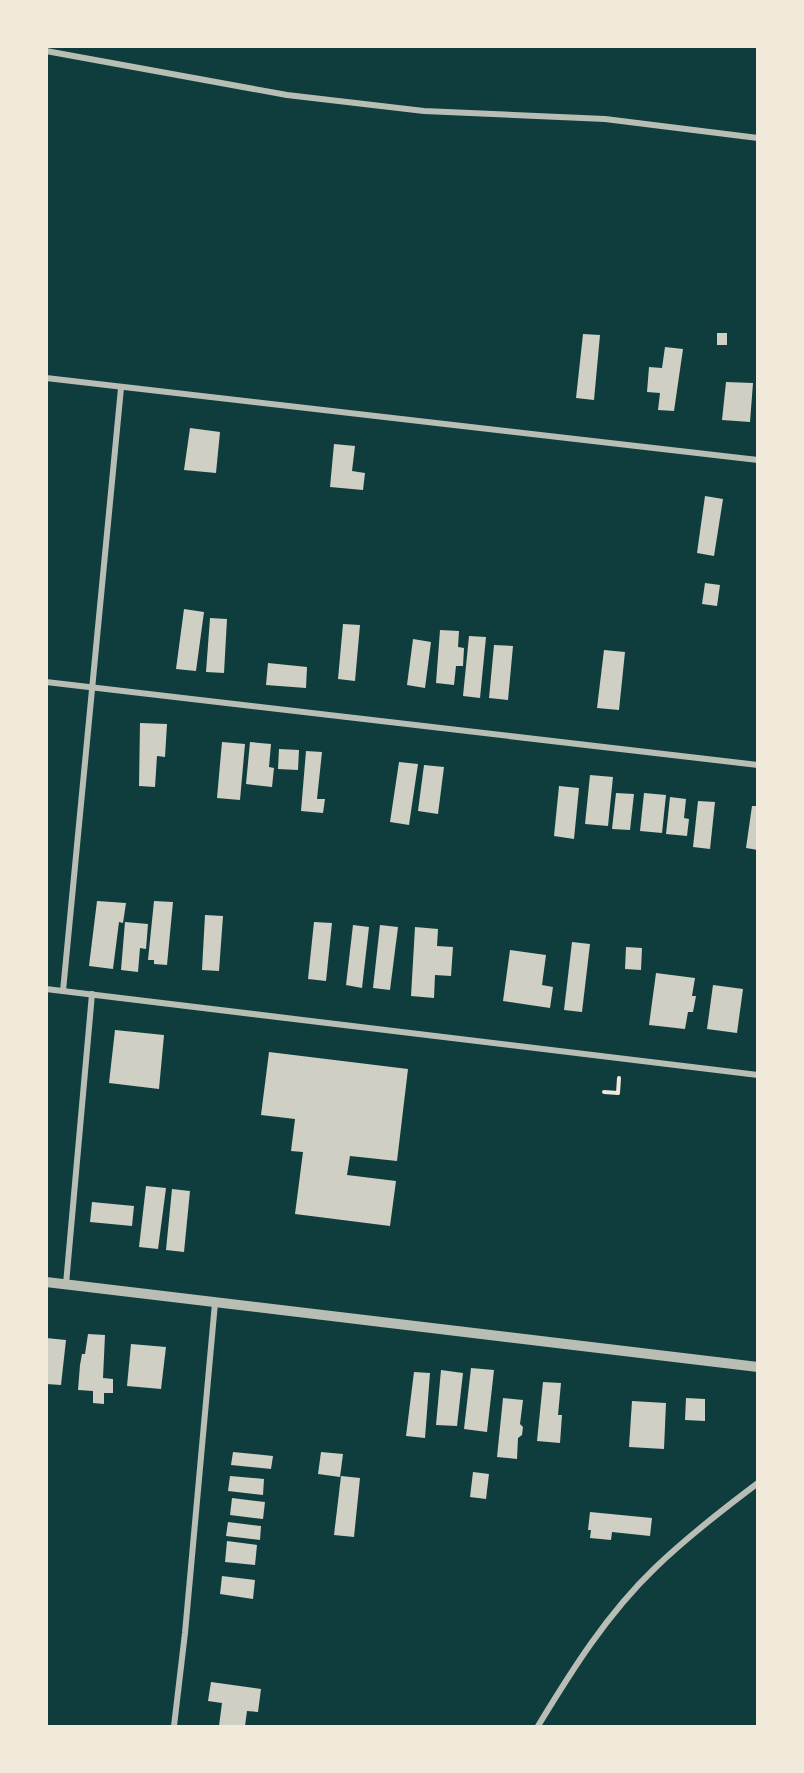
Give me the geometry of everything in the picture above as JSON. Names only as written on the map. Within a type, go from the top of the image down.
[{"type":"street","points":[[46,51],[287,95],[424,111],[605,119],[758,138]]},
{"type":"street","points":[[46,378],[758,460]]},
{"type":"street","points":[[63,991],[121,388]]},
{"type":"street","points":[[46,682],[758,765]]},
{"type":"street","points":[[46,989],[758,1075]]},
{"type":"street","points":[[66,1284],[92,994]]},
{"type":"street","points":[[46,1282],[758,1367]]},
{"type":"street","points":[[174,1726],[185,1633],[215,1303]]},
{"type":"street","points":[[538,1726],[576,1664],[609,1619],[654,1569],[694,1532],[758,1483]]},
{"type":"path","points":[[604,1092],[618,1093],[619,1078]]},
{"type":"building","points":[[717,333],[727,333],[727,345],[717,345]]},
{"type":"building","points":[[583,334],[600,335],[594,400],[576,398]]},
{"type":"building","points":[[665,347],[683,349],[674,411],[658,410],[660,393],[647,392],[649,367],[662,368]]},
{"type":"building","points":[[726,382],[753,383],[750,422],[722,420]]},
{"type":"building","points":[[190,428],[220,432],[216,473],[184,470]]},
{"type":"building","points":[[334,444],[355,446],[352,471],[365,473],[363,490],[330,487]]},
{"type":"building","points":[[705,496],[723,499],[714,556],[697,553]]},
{"type":"building","points":[[705,583],[720,585],[717,606],[702,604]]},
{"type":"building","points":[[184,609],[204,612],[196,671],[176,669]]},
{"type":"building","points":[[210,618],[227,619],[224,673],[206,672]]},
{"type":"building","points":[[343,624],[360,625],[355,681],[338,679]]},
{"type":"building","points":[[440,630],[459,631],[458,647],[464,648],[463,666],[456,666],[454,685],[436,683]]},
{"type":"building","points":[[469,636],[486,637],[480,698],[463,696]]},
{"type":"building","points":[[413,639],[431,642],[425,688],[407,685]]},
{"type":"building","points":[[494,645],[513,646],[508,700],[489,698]]},
{"type":"building","points":[[604,650],[625,652],[619,710],[597,708]]},
{"type":"building","points":[[268,663],[307,667],[306,688],[266,685]]},
{"type":"building","points":[[140,723],[167,724],[165,757],[157,756],[155,787],[139,786]]},
{"type":"building","points":[[222,742],[245,744],[240,800],[217,798]]},
{"type":"building","points":[[250,742],[271,744],[269,767],[274,768],[272,787],[246,784]]},
{"type":"building","points":[[279,749],[299,750],[298,770],[278,769]]},
{"type":"building","points":[[306,751],[322,752],[317,799],[325,799],[323,813],[301,811]]},
{"type":"building","points":[[399,762],[418,764],[409,825],[390,822]]},
{"type":"building","points":[[424,765],[444,767],[438,814],[418,811]]},
{"type":"building","points":[[590,775],[613,777],[608,826],[585,824]]},
{"type":"building","points":[[559,786],[579,788],[574,839],[554,836]]},
{"type":"building","points":[[616,793],[634,794],[630,830],[612,829]]},
{"type":"building","points":[[644,793],[666,795],[662,833],[640,831]]},
{"type":"building","points":[[670,797],[686,799],[684,818],[689,819],[687,836],[666,834]]},
{"type":"building","points":[[698,801],[715,802],[710,849],[693,847]]},
{"type":"building","points":[[752,806],[758,806],[758,850],[746,848]]},
{"type":"building","points":[[97,901],[126,903],[123,923],[119,922],[113,969],[89,966]]},
{"type":"building","points":[[154,901],[173,902],[167,965],[154,964],[154,960],[148,960]]},
{"type":"building","points":[[205,915],[223,916],[219,971],[202,970]]},
{"type":"building","points":[[125,922],[148,924],[146,949],[140,948],[138,972],[121,970]]},
{"type":"building","points":[[314,922],[332,923],[326,981],[308,979]]},
{"type":"building","points":[[353,925],[369,927],[362,988],[346,985]]},
{"type":"building","points":[[380,925],[398,927],[390,990],[373,988]]},
{"type":"building","points":[[415,927],[438,929],[437,946],[453,947],[451,976],[435,975],[434,998],[411,996]]},
{"type":"building","points":[[572,942],[590,944],[582,1012],[564,1010]]},
{"type":"building","points":[[626,947],[642,948],[641,970],[625,969]]},
{"type":"building","points":[[510,950],[546,955],[542,985],[553,987],[550,1008],[503,1001]]},
{"type":"building","points":[[656,973],[695,978],[692,996],[696,996],[693,1012],[688,1012],[685,1029],[649,1025]]},
{"type":"building","points":[[713,985],[743,989],[737,1033],[707,1029]]},
{"type":"building","points":[[115,1030],[164,1035],[159,1089],[109,1083]]},
{"type":"building","points":[[269,1052],[408,1069],[397,1161],[350,1156],[347,1175],[396,1181],[390,1226],[295,1214],[303,1152],[291,1151],[295,1119],[261,1115]]},
{"type":"building","points":[[146,1186],[166,1188],[158,1249],[139,1247]]},
{"type":"building","points":[[172,1189],[190,1191],[184,1252],[166,1250]]},
{"type":"building","points":[[92,1202],[134,1206],[132,1226],[90,1222]]},
{"type":"building","points":[[88,1334],[105,1335],[103,1378],[113,1379],[113,1393],[104,1393],[104,1404],[93,1403],[93,1391],[78,1390],[80,1365],[82,1354],[85,1354]]},
{"type":"building","points":[[46,1338],[66,1340],[61,1385],[46,1384]]},
{"type":"building","points":[[131,1344],[166,1347],[161,1389],[127,1386]]},
{"type":"building","points":[[471,1368],[494,1370],[487,1432],[464,1429]]},
{"type":"building","points":[[441,1370],[463,1373],[457,1426],[436,1425]]},
{"type":"building","points":[[414,1372],[430,1373],[425,1438],[406,1436]]},
{"type":"building","points":[[543,1382],[561,1383],[558,1415],[562,1415],[560,1443],[537,1441]]},
{"type":"building","points":[[503,1398],[523,1400],[520,1424],[523,1427],[522,1435],[518,1438],[517,1459],[497,1457]]},
{"type":"building","points":[[686,1398],[705,1399],[705,1421],[685,1420]]},
{"type":"building","points":[[632,1401],[666,1403],[664,1449],[629,1447]]},
{"type":"building","points":[[233,1452],[273,1456],[271,1469],[231,1465]]},
{"type":"building","points":[[321,1452],[343,1454],[340,1477],[318,1474]]},
{"type":"building","points":[[473,1472],[489,1474],[486,1499],[470,1497]]},
{"type":"building","points":[[230,1476],[264,1479],[263,1495],[228,1491]]},
{"type":"building","points":[[341,1476],[360,1478],[354,1537],[334,1535]]},
{"type":"building","points":[[232,1498],[265,1502],[263,1519],[230,1515]]},
{"type":"building","points":[[590,1512],[652,1518],[650,1536],[612,1532],[611,1540],[590,1538],[591,1530],[588,1530]]},
{"type":"building","points":[[228,1522],[261,1526],[260,1540],[226,1536]]},
{"type":"building","points":[[227,1541],[257,1545],[255,1565],[225,1562]]},
{"type":"building","points":[[222,1576],[255,1580],[253,1599],[220,1594]]},
{"type":"building","points":[[211,1682],[261,1689],[258,1712],[247,1711],[245,1726],[219,1726],[222,1703],[208,1701]]}]
